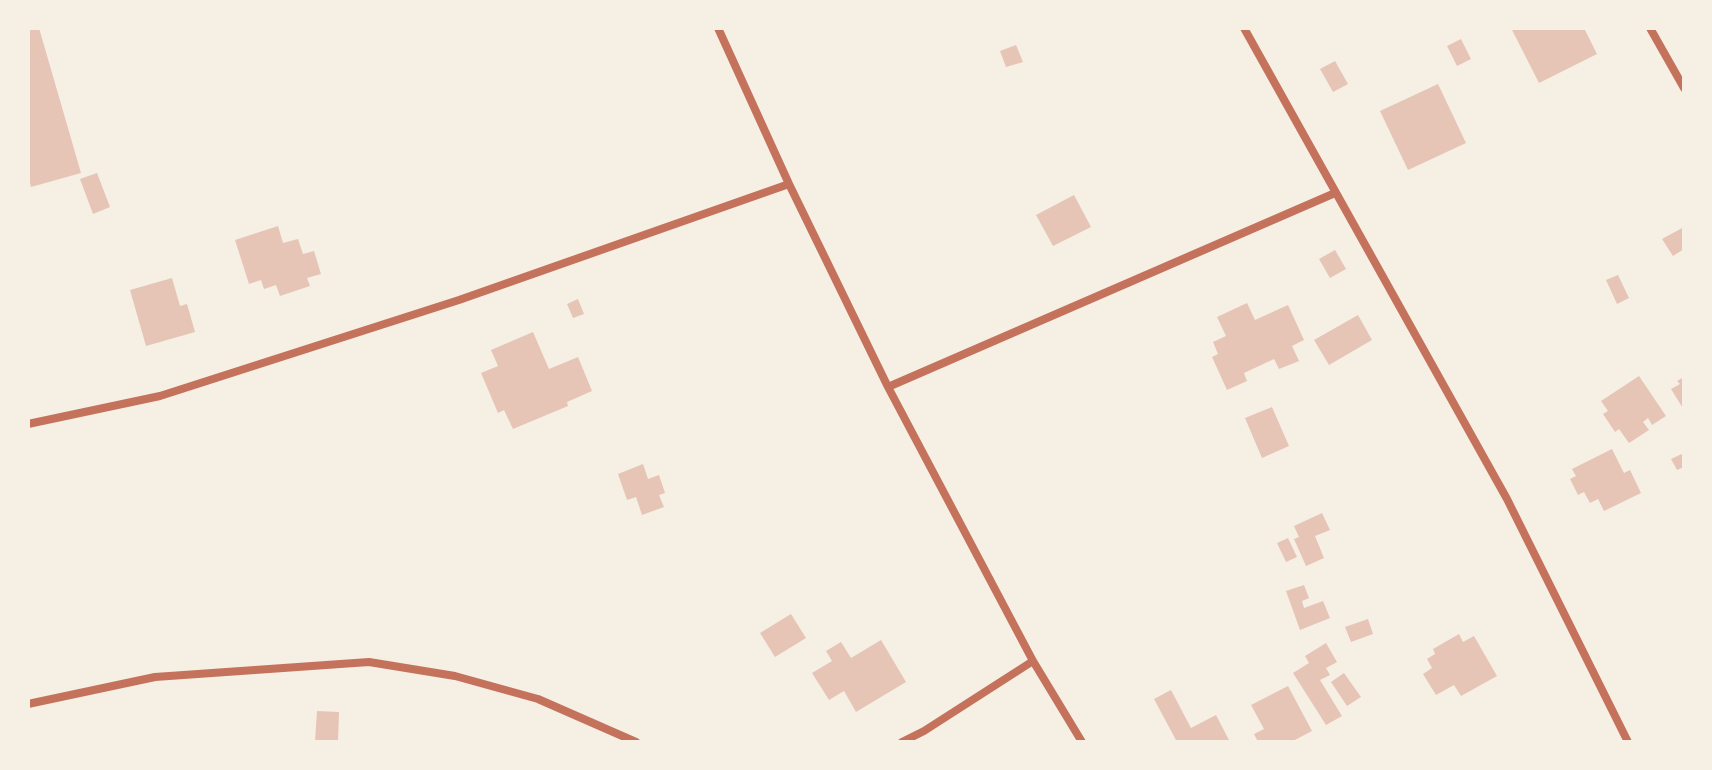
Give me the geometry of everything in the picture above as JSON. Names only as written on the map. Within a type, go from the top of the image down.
[{"type":"street","points":[[718,28],[789,184],[888,387],[1033,661],[1082,742]]},
{"type":"street","points":[[1244,28],[1507,499],[1628,742]]},
{"type":"street","points":[[1650,28],[1684,88]]},
{"type":"street","points":[[28,424],[160,396],[459,300],[789,184]]},
{"type":"street","points":[[888,387],[1335,193]]},
{"type":"street","points":[[902,742],[1033,661]]},
{"type":"street","points":[[28,704],[155,677],[369,662],[455,676],[538,699],[636,742]]},
{"type":"building","points":[[28,28],[39,28],[81,173],[31,187],[28,176]]},
{"type":"building","points":[[1511,28],[1584,28],[1597,54],[1539,83]]},
{"type":"building","points":[[1461,39],[1471,59],[1457,66],[1447,46]]},
{"type":"building","points":[[1016,45],[1023,62],[1006,67],[1000,51]]},
{"type":"building","points":[[1335,61],[1348,84],[1333,92],[1320,69]]},
{"type":"building","points":[[1438,84],[1466,143],[1408,170],[1380,111]]},
{"type":"building","points":[[97,173],[110,207],[93,214],[80,179]]},
{"type":"building","points":[[1074,195],[1091,227],[1053,246],[1036,215]]},
{"type":"building","points":[[278,226],[283,243],[298,239],[303,254],[314,251],[321,274],[307,278],[310,286],[280,296],[276,285],[264,289],[261,280],[249,284],[235,240]]},
{"type":"building","points":[[1684,227],[1684,249],[1673,256],[1662,239]]},
{"type":"building","points":[[1335,250],[1346,269],[1330,278],[1319,259]]},
{"type":"building","points":[[1618,275],[1629,298],[1617,304],[1606,280]]},
{"type":"building","points":[[172,278],[180,306],[187,304],[195,332],[146,346],[130,290]]},
{"type":"building","points":[[578,299],[584,314],[573,318],[567,304]]},
{"type":"building","points":[[1247,303],[1255,320],[1288,305],[1304,340],[1292,346],[1299,361],[1279,369],[1274,359],[1244,373],[1247,381],[1227,390],[1212,357],[1218,354],[1213,342],[1226,336],[1217,317]]},
{"type":"building","points":[[1358,315],[1372,340],[1329,365],[1314,340]]},
{"type":"building","points":[[533,332],[549,369],[578,357],[592,391],[567,402],[568,406],[513,429],[504,410],[498,413],[481,373],[498,366],[491,350]]},
{"type":"building","points":[[1639,376],[1666,416],[1652,425],[1648,418],[1643,422],[1649,430],[1629,443],[1619,429],[1615,432],[1603,414],[1608,411],[1601,401]]},
{"type":"building","points":[[1684,377],[1684,410],[1671,389],[1680,384],[1677,381]]},
{"type":"building","points":[[1272,407],[1289,446],[1262,458],[1245,418]]},
{"type":"building","points":[[1612,449],[1624,473],[1630,470],[1641,493],[1604,511],[1598,499],[1590,503],[1584,492],[1578,495],[1570,479],[1576,476],[1572,469]]},
{"type":"building","points":[[1684,453],[1684,467],[1677,470],[1671,459]]},
{"type":"building","points":[[643,464],[648,479],[659,475],[665,493],[659,495],[664,507],[642,515],[636,497],[627,500],[618,474]]},
{"type":"building","points":[[1322,513],[1330,530],[1315,536],[1324,558],[1306,566],[1294,539],[1299,537],[1294,526]]},
{"type":"building","points":[[1288,538],[1297,557],[1286,562],[1277,543]]},
{"type":"building","points":[[1304,585],[1309,598],[1302,601],[1304,608],[1323,601],[1330,618],[1300,630],[1286,591]]},
{"type":"building","points":[[791,614],[806,638],[775,657],[760,633]]},
{"type":"building","points":[[1368,619],[1373,634],[1351,642],[1345,627]]},
{"type":"building","points":[[1459,634],[1463,642],[1474,636],[1497,676],[1461,696],[1454,685],[1436,695],[1423,674],[1432,668],[1427,659],[1435,654],[1433,649]]},
{"type":"building","points":[[881,640],[906,682],[856,712],[844,691],[829,700],[812,673],[832,661],[826,651],[841,642],[851,658]]},
{"type":"building","points":[[1326,643],[1337,662],[1326,668],[1330,675],[1320,680],[1342,716],[1326,725],[1293,673],[1309,663],[1305,656]]},
{"type":"building","points":[[1344,673],[1361,697],[1347,706],[1331,682]]},
{"type":"building","points":[[1288,686],[1312,731],[1291,742],[1258,742],[1254,734],[1264,729],[1251,705]]},
{"type":"building","points":[[1171,690],[1191,728],[1216,715],[1230,742],[1177,742],[1154,699]]},
{"type":"building","points":[[317,711],[339,712],[338,742],[315,742]]}]
